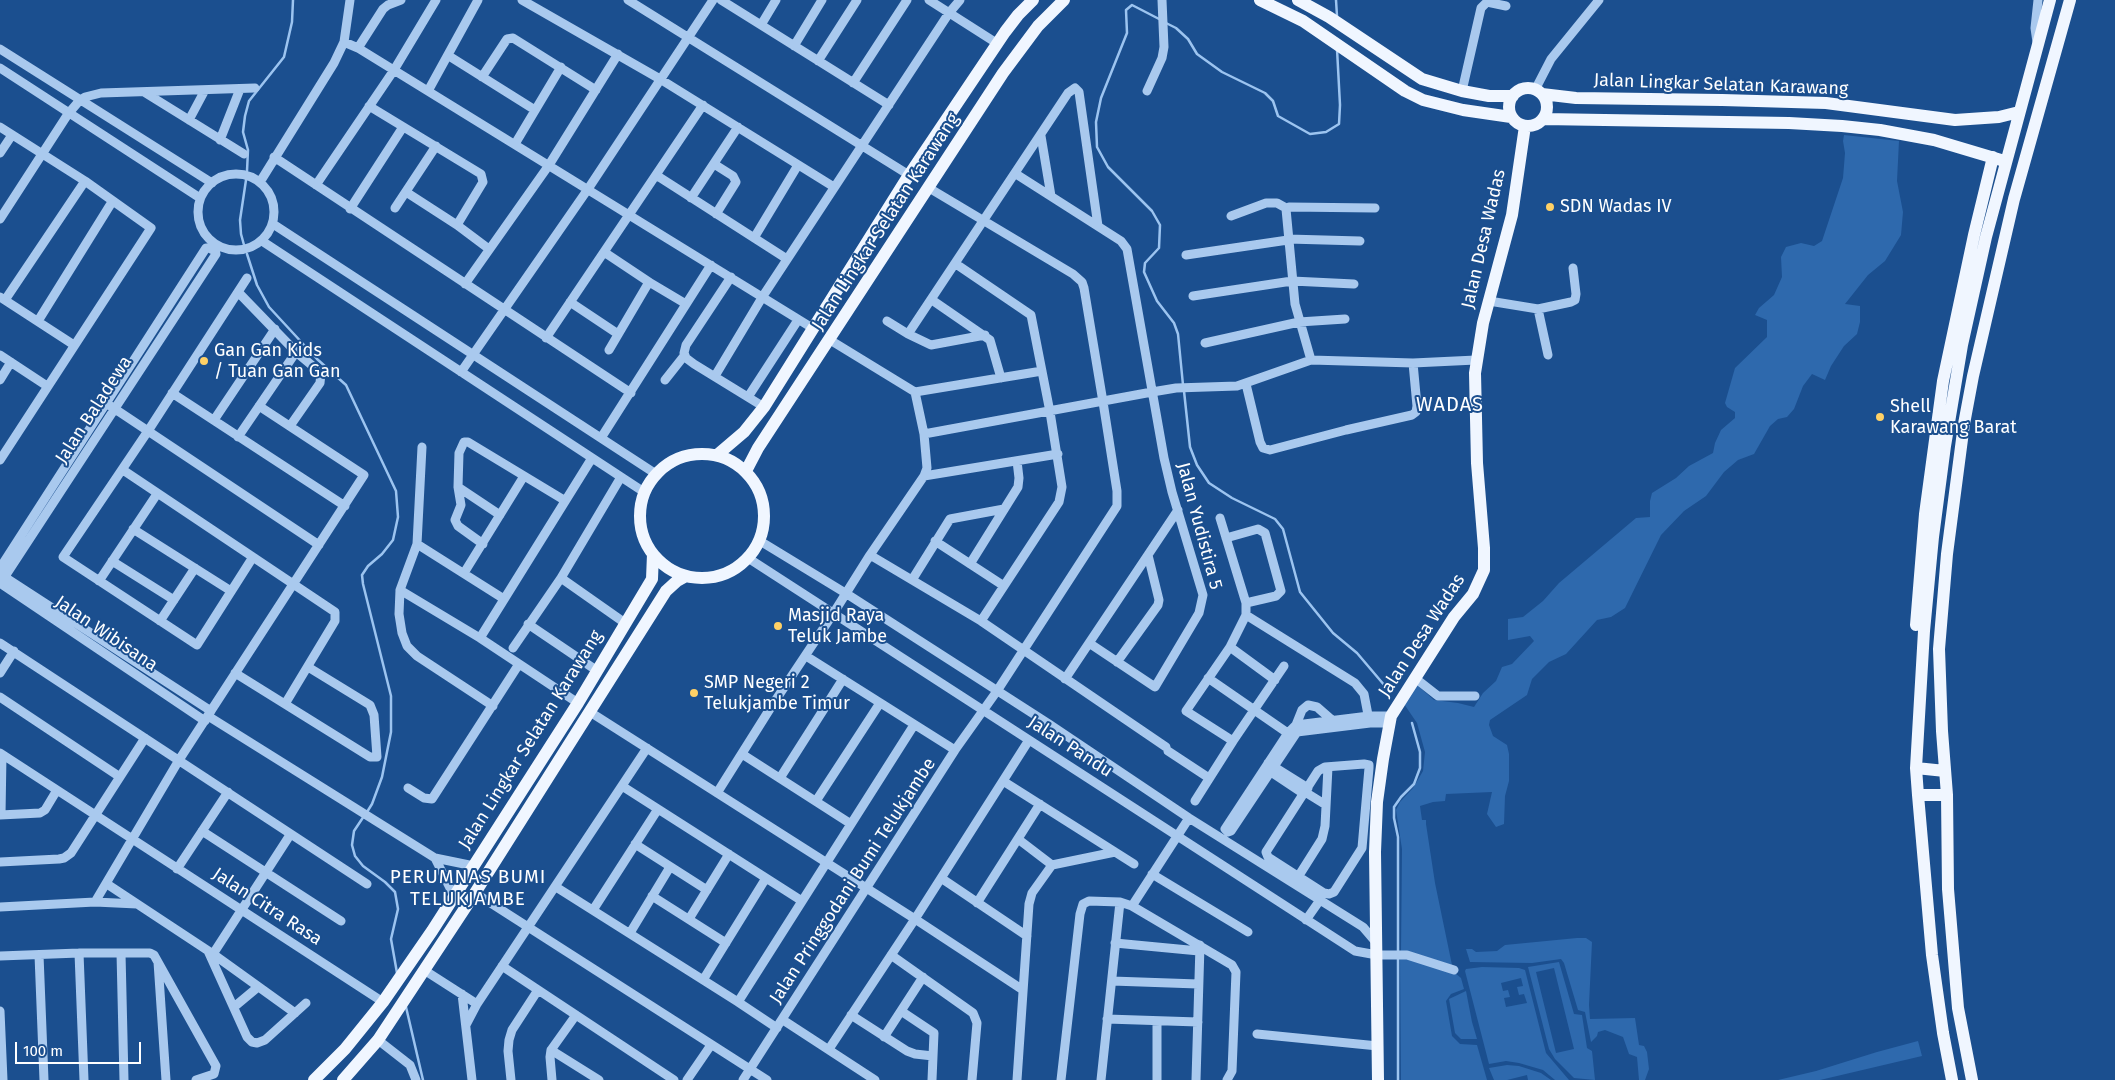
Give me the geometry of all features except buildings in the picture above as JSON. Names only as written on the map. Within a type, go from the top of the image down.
[{"type":"main road","name":"Jalan Lingkar Selatan Karawang","points":[[717,455],[744,432],[764,406],[909,175],[1018,15],[1032,0]]},
{"type":"main road","name":"Jalan Lingkar Selatan Karawang","points":[[746,470],[758,448],[1003,73],[1038,26],[1064,0]]},
{"type":"main road","points":[[1260,0],[1287,13],[1332,40],[1406,91],[1423,100],[1463,110],[1512,117],[1520,124],[1526,126],[1535,125],[1543,119],[1547,106],[1538,92],[1527,88],[1519,91],[1509,103],[1512,117]]},
{"type":"main road","points":[[1298,0],[1332,19],[1422,80],[1489,96],[1513,96]]},
{"type":"main road","points":[[1952,1080],[1942,1033],[1932,955],[1916,768],[1929,574],[1944,446],[1962,346],[1995,201],[2050,0]]},
{"type":"main road","points":[[1972,1080],[1958,1008],[1948,889],[1947,795],[1939,649],[1950,519],[1964,424],[2014,199],[2070,0]]},
{"type":"main road","name":"Jalan Lingkar Selatan Karawang","points":[[1538,92],[1576,98],[1826,103],[1955,120],[1999,117],[2018,112]]},
{"type":"main road","points":[[954,108],[974,119]]},
{"type":"main road","name":"Jalan Lingkar Selatan Karawang","points":[[1543,119],[1789,123],[1842,126],[1880,130],[1934,140],[2006,162]]},
{"type":"main road","name":"Jalan Desa Wadas","points":[[1378,1080],[1377,955],[1375,940],[1377,802],[1390,719],[1403,695],[1416,678],[1454,617],[1473,594],[1484,570],[1474,398],[1476,360],[1489,301],[1512,215],[1526,126]]},
{"type":"main road","points":[[1918,722],[1913,684],[1914,651],[1925,514],[1944,381],[1993,157]]},
{"type":"main road","points":[[1980,211],[1995,201]]},
{"type":"main road","points":[[704,453],[717,455],[746,470],[757,486],[764,504],[765,523],[760,541],[748,558],[730,572],[708,578],[686,576],[669,569],[653,554],[646,543],[640,526],[640,509],[644,492],[656,474],[670,462],[686,456],[704,453]]},
{"type":"main road","name":"Jalan Lingkar Selatan Karawang","points":[[314,1080],[339,1055],[383,1002],[474,866],[578,703],[652,579],[653,554]]},
{"type":"main road","name":"Jalan Lingkar Selatan Karawang","points":[[343,1080],[378,1040],[475,892],[666,591],[686,576]]},
{"type":"main road","points":[[1916,768],[1945,771]]},
{"type":"main road","points":[[1918,795],[1947,795]]},
{"type":"street","points":[[260,182],[334,62],[344,42],[350,0]]},
{"type":"street","points":[[358,48],[383,9],[401,0]]},
{"type":"street","points":[[316,185],[394,70],[436,0]]},
{"type":"street","points":[[428,91],[449,56],[478,0]]},
{"type":"street","points":[[522,0],[660,79],[834,187]]},
{"type":"street","points":[[628,0],[909,175]]},
{"type":"street","points":[[461,372],[588,189],[713,0]]},
{"type":"street","points":[[721,0],[889,105]]},
{"type":"street","points":[[761,25],[776,0]]},
{"type":"street","points":[[794,46],[822,0]]},
{"type":"street","points":[[818,61],[857,0]]},
{"type":"street","points":[[853,83],[907,0]]},
{"type":"street","points":[[929,0],[998,44]]},
{"type":"street","points":[[715,376],[787,259],[949,13],[960,0]]},
{"type":"street","points":[[1147,91],[1163,52],[1165,39],[1162,0]]},
{"type":"street","points":[[1538,92],[1551,59],[1600,0]]},
{"type":"street","points":[[2037,47],[2035,28],[2038,0]]},
{"type":"street","points":[[1462,91],[1481,8],[1487,2],[1506,6]]},
{"type":"street","points":[[482,77],[507,39],[511,38],[596,90]]},
{"type":"street","points":[[344,42],[358,48],[814,329]]},
{"type":"street","points":[[0,49],[212,183]]},
{"type":"street","points":[[465,284],[549,165],[618,54]]},
{"type":"street","points":[[449,56],[535,110]]},
{"type":"street","points":[[515,144],[561,67]]},
{"type":"street","points":[[0,68],[68,114],[200,198]]},
{"type":"street","points":[[0,220],[68,114],[80,100],[93,94],[255,88]]},
{"type":"street","points":[[220,140],[240,89]]},
{"type":"street","points":[[908,334],[1068,93],[1074,89],[1080,92],[1098,226]]},
{"type":"street","points":[[189,120],[205,90]]},
{"type":"street","points":[[144,92],[244,154]]},
{"type":"street","points":[[546,338],[703,105]]},
{"type":"street","points":[[369,106],[479,172],[483,178],[482,182],[457,225]]},
{"type":"street","points":[[0,127],[85,181],[151,228],[0,460]]},
{"type":"street","points":[[350,209],[403,127]]},
{"type":"street","points":[[691,198],[738,127]]},
{"type":"street","points":[[0,153],[12,134]]},
{"type":"street","points":[[1041,136],[1051,196]]},
{"type":"street","points":[[395,208],[436,146]]},
{"type":"street","points":[[274,158],[631,393]]},
{"type":"street","points":[[714,164],[733,176],[736,182],[716,214]]},
{"type":"street","points":[[754,238],[798,165]]},
{"type":"street","points":[[236,174],[248,176],[260,182],[268,190],[275,212],[273,224],[262,242],[247,249],[231,250],[220,247],[203,232],[198,210],[200,198],[212,183],[223,176],[236,174]]},
{"type":"street","name":"Jalan Yudistira 5","points":[[1016,174],[1121,241],[1130,255],[1152,392],[1168,476],[1203,595],[1199,613],[1155,687],[1118,662]]},
{"type":"street","points":[[656,175],[787,259]]},
{"type":"street","points":[[74,345],[3,299],[85,181]]},
{"type":"street","name":"Jalan Pringgodani Bumi Telukjambe","points":[[743,1080],[955,750],[997,691],[1117,506],[1117,491],[1082,282],[1074,274],[929,188]]},
{"type":"street","points":[[406,192],[490,249]]},
{"type":"street","points":[[38,321],[112,202]]},
{"type":"street","points":[[1231,216],[1266,202],[1277,203],[1286,208],[1375,208]]},
{"type":"street","points":[[1286,208],[1292,281],[1299,322],[1311,360]]},
{"type":"street","points":[[273,224],[656,474]]},
{"type":"street","points":[[1186,255],[1288,240],[1360,241]]},
{"type":"street","points":[[262,242],[644,492]]},
{"type":"street","name":"Jalan Baladewa","points":[[0,568],[110,406],[216,254],[212,249],[206,248],[110,406],[1,580]]},
{"type":"street","points":[[604,252],[686,304]]},
{"type":"street","points":[[956,264],[1031,315],[1058,454],[1062,487],[1059,502],[981,621]]},
{"type":"street","points":[[601,438],[711,265]]},
{"type":"street","points":[[1489,301],[1538,309],[1551,308],[1575,300],[1573,268]]},
{"type":"street","points":[[665,380],[684,356],[686,345],[731,277]]},
{"type":"street","points":[[247,278],[148,431],[63,557],[197,645],[253,557]]},
{"type":"street","points":[[1193,296],[1292,281],[1354,284]]},
{"type":"street","points":[[609,350],[649,282]]},
{"type":"street","points":[[238,292],[296,352],[322,374],[320,383],[290,426]]},
{"type":"street","points":[[932,300],[985,335],[992,342],[1001,378]]},
{"type":"street","points":[[570,302],[618,334]]},
{"type":"street","points":[[1538,309],[1548,355]]},
{"type":"street","points":[[1205,343],[1299,322],[1345,319]]},
{"type":"street","points":[[748,397],[798,320]]},
{"type":"street","points":[[887,321],[930,345],[985,335]]},
{"type":"street","points":[[214,420],[275,329]]},
{"type":"street","points":[[830,340],[915,392],[1042,371]]},
{"type":"street","points":[[238,437],[296,352]]},
{"type":"street","points":[[0,355],[47,386]]},
{"type":"street","points":[[684,356],[764,406]]},
{"type":"street","points":[[924,434],[1176,388],[1221,388],[1246,384],[1311,360],[1413,362],[1476,360]]},
{"type":"street","points":[[0,380],[12,362]]},
{"type":"street","points":[[1246,384],[1260,442],[1263,448],[1270,450],[1346,430],[1412,416],[1416,412],[1417,406],[1413,362]]},
{"type":"street","points":[[717,792],[773,704],[834,614],[870,555],[924,476],[928,462],[915,392]]},
{"type":"street","points":[[172,393],[345,506]]},
{"type":"street","points":[[110,406],[319,545]]},
{"type":"street","points":[[95,902],[133,841],[179,760],[294,585],[364,474],[259,406]]},
{"type":"street","points":[[483,544],[455,522],[461,505],[458,487],[459,453],[465,441],[564,500]]},
{"type":"street","points":[[422,447],[417,544],[400,590],[399,614],[402,634],[407,646],[417,656],[493,706]]},
{"type":"street","points":[[924,476],[1058,454]]},
{"type":"street","points":[[480,638],[564,500],[592,458]]},
{"type":"street","points":[[970,564],[1019,483],[1017,461]]},
{"type":"street","points":[[122,470],[334,610],[336,614],[335,621],[285,704]]},
{"type":"street","points":[[464,573],[524,476]]},
{"type":"street","points":[[513,648],[560,578],[621,477]]},
{"type":"street","points":[[458,487],[500,515]]},
{"type":"street","points":[[98,581],[156,494]]},
{"type":"street","points":[[912,580],[946,522],[953,517],[1004,509]]},
{"type":"street","points":[[1065,679],[1178,510]]},
{"type":"street","points":[[1220,518],[1246,603],[1246,615],[1230,647],[1186,711],[1233,741]]},
{"type":"street","points":[[1226,538],[1258,528],[1265,532],[1281,591],[1276,596],[1246,603]]},
{"type":"street","points":[[133,529],[231,591]]},
{"type":"street","name":"Jalan Pandu","points":[[760,541],[997,691],[1189,818],[1363,927],[1375,940]]},
{"type":"street","points":[[935,541],[1004,586]]},
{"type":"street","points":[[417,544],[504,598]]},
{"type":"street","points":[[870,555],[981,621],[1209,778]]},
{"type":"street","points":[[1089,643],[1118,662],[1158,605],[1159,600],[1148,555]]},
{"type":"street","name":"Jalan Pandu","points":[[748,558],[1355,951],[1377,955],[1404,955],[1454,970]]},
{"type":"street","points":[[112,561],[174,600]]},
{"type":"street","points":[[160,621],[195,568]]},
{"type":"street","points":[[560,578],[625,623]]},
{"type":"street","name":"Jalan Wibisana","points":[[1,580],[102,646],[199,702],[208,716]]},
{"type":"street","points":[[400,590],[480,638],[578,703]]},
{"type":"street","points":[[1246,615],[1355,683],[1364,694],[1369,720]]},
{"type":"street","points":[[528,624],[596,670]]},
{"type":"street","points":[[0,643],[367,884]]},
{"type":"street","name":"Jalan Wibisana","points":[[102,646],[193,713],[208,716]]},
{"type":"street","points":[[1230,647],[1275,680]]},
{"type":"street","points":[[0,673],[14,652]]},
{"type":"street","points":[[806,656],[955,750]]},
{"type":"street","points":[[408,788],[424,798],[432,799],[520,664]]},
{"type":"street","points":[[1195,801],[1284,666]]},
{"type":"street","points":[[235,673],[370,757],[377,757],[374,715],[370,705],[308,667]]},
{"type":"street","points":[[1208,678],[1254,710],[1294,731],[1331,724],[1390,719]]},
{"type":"street","points":[[1416,678],[1438,696],[1475,696]]},
{"type":"street","points":[[780,778],[843,679]]},
{"type":"street","points":[[0,697],[120,777]]},
{"type":"street","points":[[816,802],[880,703]]},
{"type":"street","points":[[1233,823],[1294,731],[1302,710],[1308,705],[1317,707],[1331,724]]},
{"type":"street","points":[[590,712],[827,862],[1023,990]]},
{"type":"street","points":[[208,716],[435,858],[474,866]]},
{"type":"street","points":[[738,1002],[914,725]]},
{"type":"street","points":[[0,862],[64,858],[71,853],[145,738]]},
{"type":"street","points":[[829,1049],[915,919],[1029,740]]},
{"type":"street","points":[[466,1025],[477,1004],[530,928],[647,748]]},
{"type":"street","points":[[1,754],[0,815],[40,813],[45,810],[57,790]]},
{"type":"street","name":"Jalan Citra Rasa","points":[[1,754],[383,1002]]},
{"type":"street","points":[[742,754],[851,824]]},
{"type":"street","points":[[1368,765],[1364,843],[1359,854],[1332,894],[1324,893],[1298,877],[1268,857],[1266,852],[1318,771],[1328,767],[1368,765]]},
{"type":"street","points":[[1269,767],[1326,805]]},
{"type":"street","points":[[1298,877],[1322,839],[1328,767]]},
{"type":"street","points":[[1003,781],[1134,864]]},
{"type":"street","points":[[622,786],[802,901]]},
{"type":"street","points":[[177,869],[228,792]]},
{"type":"street","points":[[977,903],[1040,804]]},
{"type":"street","points":[[593,910],[658,809]]},
{"type":"street","points":[[1132,906],[1189,818]]},
{"type":"street","points":[[202,831],[341,921]]},
{"type":"street","points":[[210,952],[242,910],[290,835]]},
{"type":"street","points":[[1018,840],[1052,866]]},
{"type":"street","points":[[635,844],[707,890]]},
{"type":"street","points":[[1017,1080],[1027,936],[1032,893],[1052,866],[1115,852]]},
{"type":"street","points":[[689,919],[729,854]]},
{"type":"street","points":[[435,858],[454,896]]},
{"type":"street","points":[[630,934],[670,867]]},
{"type":"street","points":[[1152,874],[1248,932]]},
{"type":"street","points":[[703,980],[766,878]]},
{"type":"street","points":[[941,878],[1027,936]]},
{"type":"street","points":[[107,884],[210,952],[295,1013]]},
{"type":"street","points":[[556,887],[777,1028]]},
{"type":"street","points":[[475,892],[767,1080]]},
{"type":"street","points":[[652,896],[726,942]]},
{"type":"street","points":[[1306,920],[1320,900]]},
{"type":"street","points":[[1061,1080],[1082,905],[1089,901],[1120,902],[1132,906],[1199,948],[1232,965],[1236,972],[1232,1071],[1227,1080]]},
{"type":"street","points":[[0,907],[95,902],[137,904]]},
{"type":"street","points":[[1101,1080],[1120,902]]},
{"type":"street","points":[[1115,943],[1199,948]]},
{"type":"street","points":[[1196,1080],[1199,948]]},
{"type":"street","points":[[210,952],[247,1037],[254,1043],[265,1040],[306,1003]]},
{"type":"street","points":[[79,953],[84,1080]]},
{"type":"street","points":[[121,953],[124,1080]]},
{"type":"street","points":[[0,956],[150,953],[158,959],[216,1066],[214,1074],[196,1080]]},
{"type":"street","points":[[39,954],[44,1080]]},
{"type":"street","points":[[890,955],[970,1010],[975,1017],[977,1023],[972,1080]]},
{"type":"street","points":[[158,959],[166,1080]]},
{"type":"street","points":[[502,966],[674,1080]]},
{"type":"street","points":[[424,970],[477,1004]]},
{"type":"street","points":[[884,1037],[923,977]]},
{"type":"street","points":[[1112,982],[1198,984]]},
{"type":"street","points":[[234,1007],[258,987]]},
{"type":"street","points":[[511,1080],[508,1040],[512,1030],[538,990]]},
{"type":"street","points":[[462,994],[472,1080]]},
{"type":"street","points":[[0,1011],[3,1080]]},
{"type":"street","points":[[901,1011],[934,1033],[932,1080]]},
{"type":"street","points":[[552,1080],[551,1050],[576,1015]]},
{"type":"street","points":[[851,1015],[911,1053],[933,1056]]},
{"type":"street","points":[[1107,1019],[1198,1022]]},
{"type":"street","points":[[783,1020],[875,1080]]},
{"type":"street","points":[[1157,1021],[1157,1080]]},
{"type":"street","points":[[1257,1034],[1378,1046]]},
{"type":"street","points":[[378,1040],[410,1065],[416,1080]]},
{"type":"street","points":[[687,1080],[711,1045]]},
{"type":"street","points":[[551,1050],[599,1080]]},
{"type":"shaded area","points":[[1844,135],[1899,141],[1897,181],[1903,212],[1901,235],[1885,261],[1868,275],[1845,304],[1860,306],[1860,322],[1857,334],[1844,346],[1831,366],[1825,380],[1812,374],[1803,386],[1794,409],[1787,417],[1778,419],[1770,426],[1754,454],[1738,460],[1724,472],[1706,496],[1684,511],[1661,535],[1625,608],[1611,617],[1597,620],[1566,654],[1549,662],[1532,679],[1527,695],[1490,720],[1489,725],[1493,736],[1507,745],[1509,754],[1509,781],[1505,796],[1504,824],[1496,827],[1487,814],[1492,792],[1446,794],[1445,801],[1420,806],[1422,820],[1426,820],[1435,883],[1452,965],[1401,951],[1402,849],[1396,810],[1423,771],[1425,752],[1417,723],[1404,704],[1417,685],[1434,700],[1474,707],[1483,693],[1496,681],[1502,667],[1512,664],[1534,641],[1530,636],[1508,640],[1508,619],[1523,617],[1543,601],[1559,583],[1636,518],[1650,517],[1652,493],[1676,478],[1689,466],[1713,453],[1721,430],[1735,418],[1735,412],[1727,407],[1725,403],[1735,368],[1767,337],[1767,320],[1755,315],[1759,308],[1774,295],[1782,277],[1781,257],[1786,247],[1801,243],[1814,246],[1822,241],[1843,178]]},
{"type":"shaded area","points":[[1586,938],[1592,942],[1590,1019],[1635,1018],[1639,1045],[1644,1046],[1647,1052],[1649,1069],[1645,1080],[1639,1080],[1637,1057],[1629,1054],[1623,1037],[1605,1030],[1598,1032],[1591,1042],[1585,1012],[1578,1010],[1564,963],[1561,959],[1532,963],[1470,962],[1466,949],[1472,949],[1476,952],[1497,951],[1505,945]]},
{"type":"shaded area","points":[[1400,957],[1455,973],[1461,978],[1464,989],[1451,994],[1446,1001],[1452,1036],[1460,1044],[1477,1045],[1487,1080],[1401,1080]]},
{"type":"shaded area","points":[[1559,962],[1574,1014],[1582,1015],[1587,1048],[1592,1051],[1595,1080],[1574,1078],[1555,1059],[1549,1049],[1528,967]],"holes":[[[1554,968],[1574,1049],[1556,1053],[1536,972]]]},
{"type":"shaded area","points":[[1482,967],[1519,968],[1525,970],[1546,1053],[1569,1080],[1555,1080],[1543,1070],[1519,1063],[1506,1061],[1489,1064],[1466,969]],"holes":[[[1521,978],[1523,986],[1517,987],[1519,995],[1524,994],[1527,1003],[1506,1007],[1504,998],[1510,997],[1508,990],[1503,991],[1501,983]]]},
{"type":"shaded area","points":[[1466,991],[1477,1039],[1461,1039],[1455,1033],[1449,999]]},
{"type":"shaded area","points":[[1918,1041],[1922,1056],[1820,1080],[1778,1080],[1816,1071]]},
{"type":"shaded area","points":[[1507,1065],[1519,1066],[1541,1073],[1551,1080],[1528,1080],[1527,1075],[1507,1080],[1494,1080],[1489,1068]]},
{"type":"waterway","points":[[247,171],[248,150],[243,132],[249,101],[284,57],[292,22],[293,0]]},
{"type":"waterway","points":[[1336,0],[1337,16]]},
{"type":"waterway","points":[[1161,20],[1132,5],[1126,10],[1127,33],[1101,98],[1096,122],[1097,147],[1108,167],[1152,211],[1160,225],[1159,248],[1145,263],[1144,272],[1157,301],[1174,323],[1178,334],[1183,385]]},
{"type":"waterway","points":[[1166,23],[1176,28],[1188,39],[1197,54],[1222,72],[1265,93],[1273,101],[1278,116],[1310,134],[1326,132],[1339,124],[1340,105],[1337,49]]},
{"type":"waterway","points":[[244,245],[240,220],[246,180]]},
{"type":"waterway","points":[[247,254],[257,285],[269,307],[317,359],[346,385],[396,491],[398,517],[393,540],[362,575],[391,696],[391,732],[382,777],[367,812]]},
{"type":"waterway","points":[[1184,391],[1190,447],[1197,465],[1209,483],[1232,498],[1275,519],[1283,529],[1300,592],[1333,633],[1357,653],[1385,686]]},
{"type":"waterway","points":[[1398,1080],[1398,837],[1394,807],[1414,784],[1420,768],[1420,752],[1412,723]]},
{"type":"waterway","points":[[364,816],[354,831],[352,845],[355,856],[363,866],[395,892],[398,909],[391,939],[397,973]]},
{"type":"waterway","points":[[406,1007],[423,1080]]},
{"type":"place","name":"SDN Wadas IV","points":[[1550,207]]},
{"type":"place","name":"Gan Gan Kids / Tuan Gan Gan","points":[[204,361]]},
{"type":"place","name":"Shell Karawang Barat","points":[[1880,417]]},
{"type":"place","name":"Masjid Raya Teluk Jambe","points":[[778,626]]},
{"type":"place","name":"SMP Negeri 2 Telukjambe Timur","points":[[694,693]]},
{"type":"district","name":"WADAS","points":[[1450,405]]},
{"type":"district","name":"PERUMNAS BUMI TELUKJAMBE","points":[[468,889]]}]
